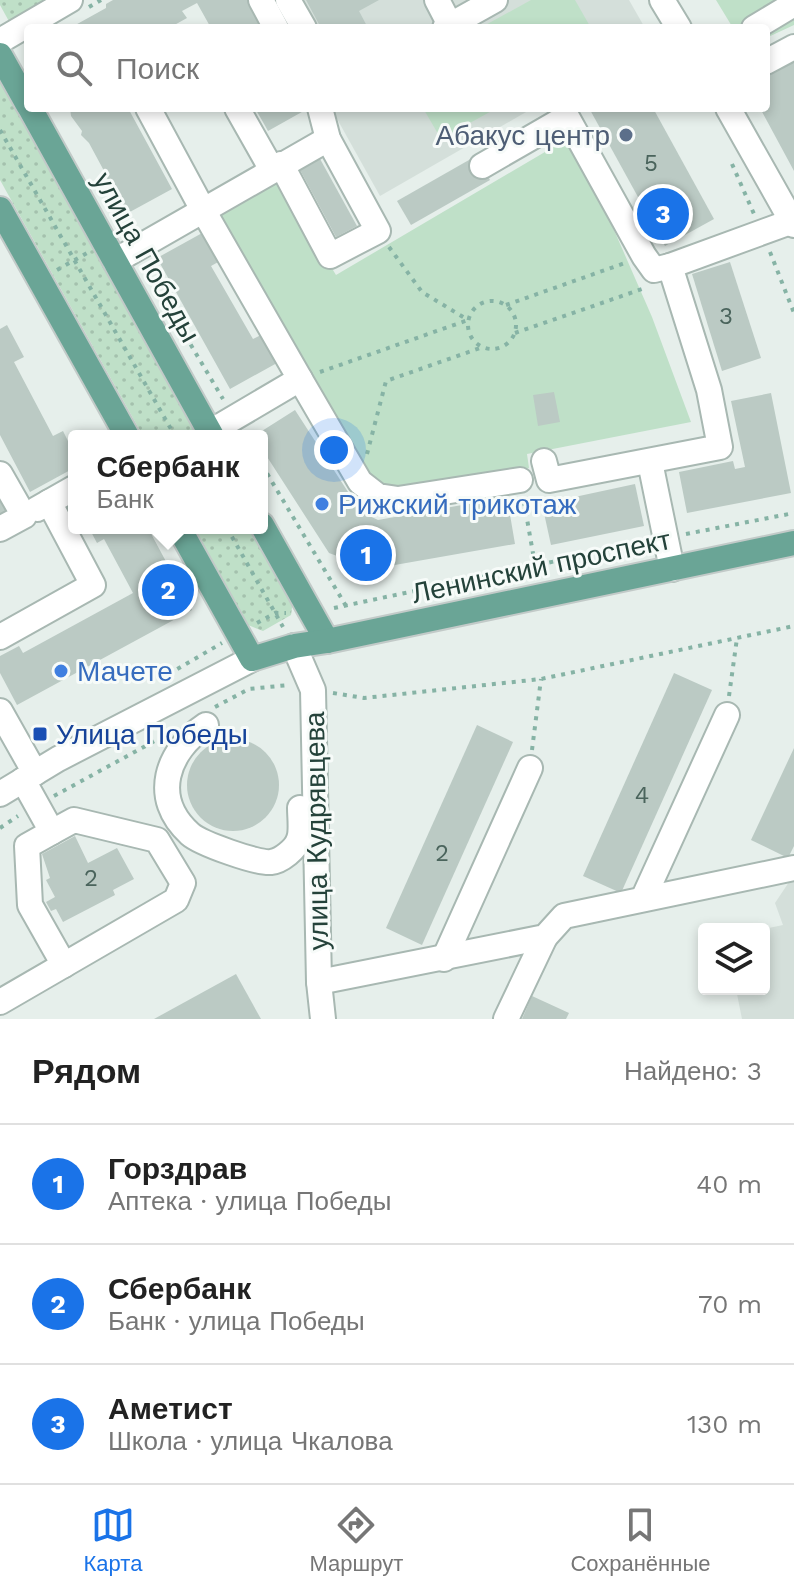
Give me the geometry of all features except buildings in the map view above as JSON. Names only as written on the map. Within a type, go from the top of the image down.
[{"type":"main road","name":"улица Победы","points":[[0,55],[24,98]]},
{"type":"main road","name":"улица Победы","points":[[32,112],[209,430]]},
{"type":"main road","points":[[0,209],[124,430]]},
{"type":"main road","points":[[182,534],[252,659]]},
{"type":"main road","points":[[267,534],[327,641]]},
{"type":"main road","name":"Ленинский проспект","points":[[252,659],[294,646],[794,543]]},
{"type":"street","points":[[29,24],[70,0]]},
{"type":"street","points":[[261,0],[274,24]]},
{"type":"street","points":[[288,0],[302,24]]},
{"type":"street","points":[[437,0],[447,24]]},
{"type":"street","points":[[452,24],[495,0]]},
{"type":"street","points":[[662,0],[677,24]]},
{"type":"street","points":[[761,24],[794,4]]},
{"type":"street","points":[[0,41],[24,27]]},
{"type":"street","points":[[770,60],[794,47]]},
{"type":"street","points":[[150,112],[360,482],[378,496],[398,499],[520,480]]},
{"type":"street","points":[[240,112],[330,256],[378,231],[328,139],[321,112]]},
{"type":"street","points":[[656,264],[793,223],[730,112]]},
{"type":"street","points":[[482,166],[567,117],[656,264],[709,390],[720,447],[549,480],[544,461]]},
{"type":"street","points":[[110,251],[203,210],[328,139]]},
{"type":"street","points":[[217,430],[300,379]]},
{"type":"street","points":[[650,462],[672,569]]},
{"type":"street","points":[[0,474],[24,516]]},
{"type":"street","points":[[0,529],[68,491]]},
{"type":"street","points":[[0,637],[93,585],[49,502]]},
{"type":"street","name":"улица Кудрявцева","points":[[294,646],[313,690],[313,792],[323,1019]]},
{"type":"street","name":"Ленинский проспект","points":[[0,794],[252,659]]},
{"type":"street","points":[[0,711],[29,776],[37,805],[52,832]]},
{"type":"street","points":[[643,899],[727,715]]},
{"type":"street","points":[[208,718],[175,755],[168,776],[169,798],[177,818],[191,835],[210,846],[270,862],[287,855],[299,840],[300,796],[313,792]]},
{"type":"street","points":[[444,959],[530,768]]},
{"type":"street","points":[[0,1002],[64,965],[176,900],[183,883],[157,840],[74,820],[27,846],[30,905],[64,965]]},
{"type":"street","points":[[506,1019],[545,937],[564,916],[794,868]]},
{"type":"street","points":[[319,982],[545,937]]},
{"type":"path","points":[[0,130],[172,430]]},
{"type":"path","points":[[732,164],[794,313]]},
{"type":"path","points":[[378,231],[422,292],[468,320]]},
{"type":"path","points":[[40,280],[75,260],[110,251]]},
{"type":"path","points":[[506,305],[656,264]]},
{"type":"path","points":[[515,333],[644,290],[656,264]]},
{"type":"path","points":[[360,482],[386,381],[483,347],[498,348],[512,340],[516,317],[506,305],[491,300],[483,302],[471,312],[468,320],[471,336],[483,347]]},
{"type":"path","points":[[300,379],[468,320]]},
{"type":"path","points":[[268,475],[346,606]]},
{"type":"path","points":[[520,480],[541,596]]},
{"type":"path","points":[[238,634],[275,613],[312,614],[535,564],[794,513]]},
{"type":"path","points":[[230,534],[275,613]]},
{"type":"path","points":[[208,718],[249,689],[283,684],[364,698],[541,679],[794,626]]},
{"type":"path","points":[[727,715],[737,638]]},
{"type":"path","points":[[530,768],[541,679]]},
{"type":"path","points":[[0,828],[169,732]]},
{"type":"shaded area","points":[[271,0],[629,0],[643,24],[284,24]]},
{"type":"shaded area","points":[[333,112],[526,112],[380,196]]},
{"type":"shaded area","points":[[794,881],[794,1019],[742,1019],[737,995],[770,995],[770,928],[783,925],[775,903],[789,882]]},
{"type":"green space","points":[[0,0],[56,0],[11,25]]},
{"type":"green space","points":[[531,0],[575,0],[589,24],[487,24]]},
{"type":"green space","points":[[716,0],[794,0],[794,25],[770,36],[770,24],[731,24]]},
{"type":"green space","points":[[0,78],[199,430],[140,430],[0,180]]},
{"type":"green space","points":[[425,112],[490,112],[441,139]]},
{"type":"green space","points":[[567,139],[614,230],[652,317],[691,422],[527,454],[529,468],[398,489],[381,486],[368,473],[214,213],[277,178],[336,275]]},
{"type":"green space","points":[[197,534],[256,534],[293,600],[291,615],[263,631],[248,625]]},
{"type":"place","name":"Абакус центр","points":[[626,135]]},
{"type":"place","name":"Аметист","points":[[663,214]]},
{"type":"place","name":"Рижский трикотаж","points":[[322,504]]},
{"type":"place","name":"Горздрав","points":[[366,555]]},
{"type":"place","name":"Сбербанк","points":[[168,590]]},
{"type":"place","name":"Мачете","points":[[61,671]]},
{"type":"place","name":"Улица Победы","points":[[40,734]]}]
